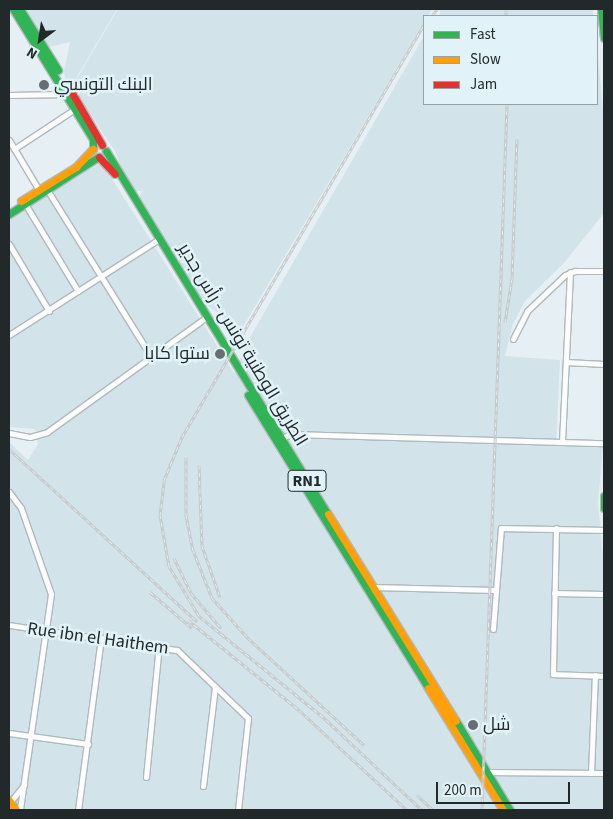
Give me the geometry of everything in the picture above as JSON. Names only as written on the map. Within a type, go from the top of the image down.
[{"type":"main road","name":"RN1","points":[[13,9],[67,94],[98,157]]},
{"type":"main road","name":"الطريق الوطنية تونس - رأس جدير","points":[[20,9],[278,440],[510,810]]},
{"type":"main road","points":[[601,9],[604,38]]},
{"type":"main road","points":[[43,191],[76,167],[93,148],[104,148]]},
{"type":"main road","points":[[9,208],[24,202],[98,157],[104,148]]},
{"type":"main road","name":"الطريق الوطنية تونس - رأس جدير","points":[[98,157],[116,176],[206,318]]},
{"type":"main road","points":[[9,214],[24,202]]},
{"type":"main road","points":[[604,496],[604,506]]},
{"type":"main road","name":"الطريق الوطنية تونس - رأس جدير","points":[[369,587],[503,810]]},
{"type":"main road","points":[[10,801],[18,810]]},
{"type":"street","points":[[9,95],[67,94]]},
{"type":"street","points":[[14,149],[75,109]]},
{"type":"street","points":[[9,140],[101,277],[151,357]]},
{"type":"street","points":[[24,202],[78,291]]},
{"type":"street","points":[[9,335],[156,241]]},
{"type":"street","points":[[9,244],[49,311]]},
{"type":"street","points":[[513,339],[527,312],[570,272],[604,271]]},
{"type":"street","points":[[562,442],[570,272]]},
{"type":"street","points":[[9,433],[30,438],[47,432],[206,318]]},
{"type":"street","points":[[566,362],[604,364]]},
{"type":"street","points":[[278,440],[292,434],[604,443]]},
{"type":"street","points":[[9,492],[21,508],[50,581],[46,631],[25,783],[18,810]]},
{"type":"street","points":[[494,629],[501,528],[604,530]]},
{"type":"street","points":[[556,528],[553,674],[604,676]]},
{"type":"street","points":[[369,587],[496,590]]},
{"type":"street","points":[[554,593],[604,594]]},
{"type":"street","name":"Rue ibn el Haithem","points":[[9,625],[159,645],[177,650],[248,721],[238,810]]},
{"type":"street","points":[[78,810],[101,638]]},
{"type":"street","points":[[146,777],[159,645]]},
{"type":"street","points":[[592,773],[595,675]]},
{"type":"street","points":[[203,786],[215,686]]},
{"type":"street","points":[[9,733],[88,744]]},
{"type":"street","points":[[486,772],[604,773]]},
{"type":"street","points":[[10,801],[25,783]]},
{"type":"shaded area","points":[[26,9],[117,9],[68,92],[64,71],[70,42],[49,47]]},
{"type":"shaded area","points":[[118,9],[432,9],[428,15],[423,15],[423,24],[241,330],[203,302],[139,198],[142,191],[135,191],[124,174],[115,151],[72,87]]},
{"type":"shaded area","points":[[440,9],[593,9],[593,15],[440,15]]},
{"type":"shaded area","points":[[423,38],[423,105],[598,105],[598,57],[604,120],[604,213],[563,264],[525,301],[513,324],[505,356],[560,360],[556,445],[603,447],[598,503],[604,566],[604,810],[9,810],[9,442],[28,460],[38,444],[35,429],[9,427],[9,210],[102,163],[234,373],[249,339]]},
{"type":"railway","points":[[433,15],[437,9]]},
{"type":"railway","points":[[506,9],[506,15]]},
{"type":"railway","points":[[422,810],[323,717],[199,616],[169,566],[160,515],[164,480],[182,437],[423,27]]},
{"type":"railway","points":[[482,810],[507,105]]},
{"type":"railway","points":[[505,322],[512,279],[517,139]]},
{"type":"railway","points":[[9,449],[197,621]]},
{"type":"railway","points":[[186,457],[186,515],[193,550],[212,598],[248,638],[364,745]]},
{"type":"railway","points":[[199,465],[202,546],[220,597]]},
{"type":"railway","points":[[174,558],[191,593],[221,628]]},
{"type":"railway","points":[[150,592],[192,628]]},
{"type":"railway","points":[[188,620],[299,710],[407,810]]},
{"type":"railway","points":[[417,795],[433,810]]},
{"type":"traffic: fast","points":[[13,9],[93,139],[93,148]]},
{"type":"traffic: fast","points":[[20,9],[58,70]]},
{"type":"traffic: fast","points":[[601,9],[604,38]]},
{"type":"traffic: fast","points":[[106,151],[328,514]]},
{"type":"traffic: fast","points":[[9,214],[98,157]]},
{"type":"traffic: fast","points":[[248,395],[428,688]]},
{"type":"traffic: fast","points":[[604,496],[604,508]]},
{"type":"traffic: fast","points":[[456,721],[510,810]]},
{"type":"traffic: slow","points":[[21,201],[76,167],[93,149]]},
{"type":"traffic: slow","points":[[328,514],[456,721]]},
{"type":"traffic: slow","points":[[428,688],[503,810]]},
{"type":"traffic: slow","points":[[9,800],[16,810]]},
{"type":"traffic: jam","points":[[68,86],[102,145]]},
{"type":"traffic: jam","points":[[99,157],[115,174]]},
{"type":"place","name":"البنك التونسي","points":[[44,85]]},
{"type":"place","name":"ستوا كابا","points":[[220,354]]},
{"type":"place","name":"شل","points":[[473,725]]}]
